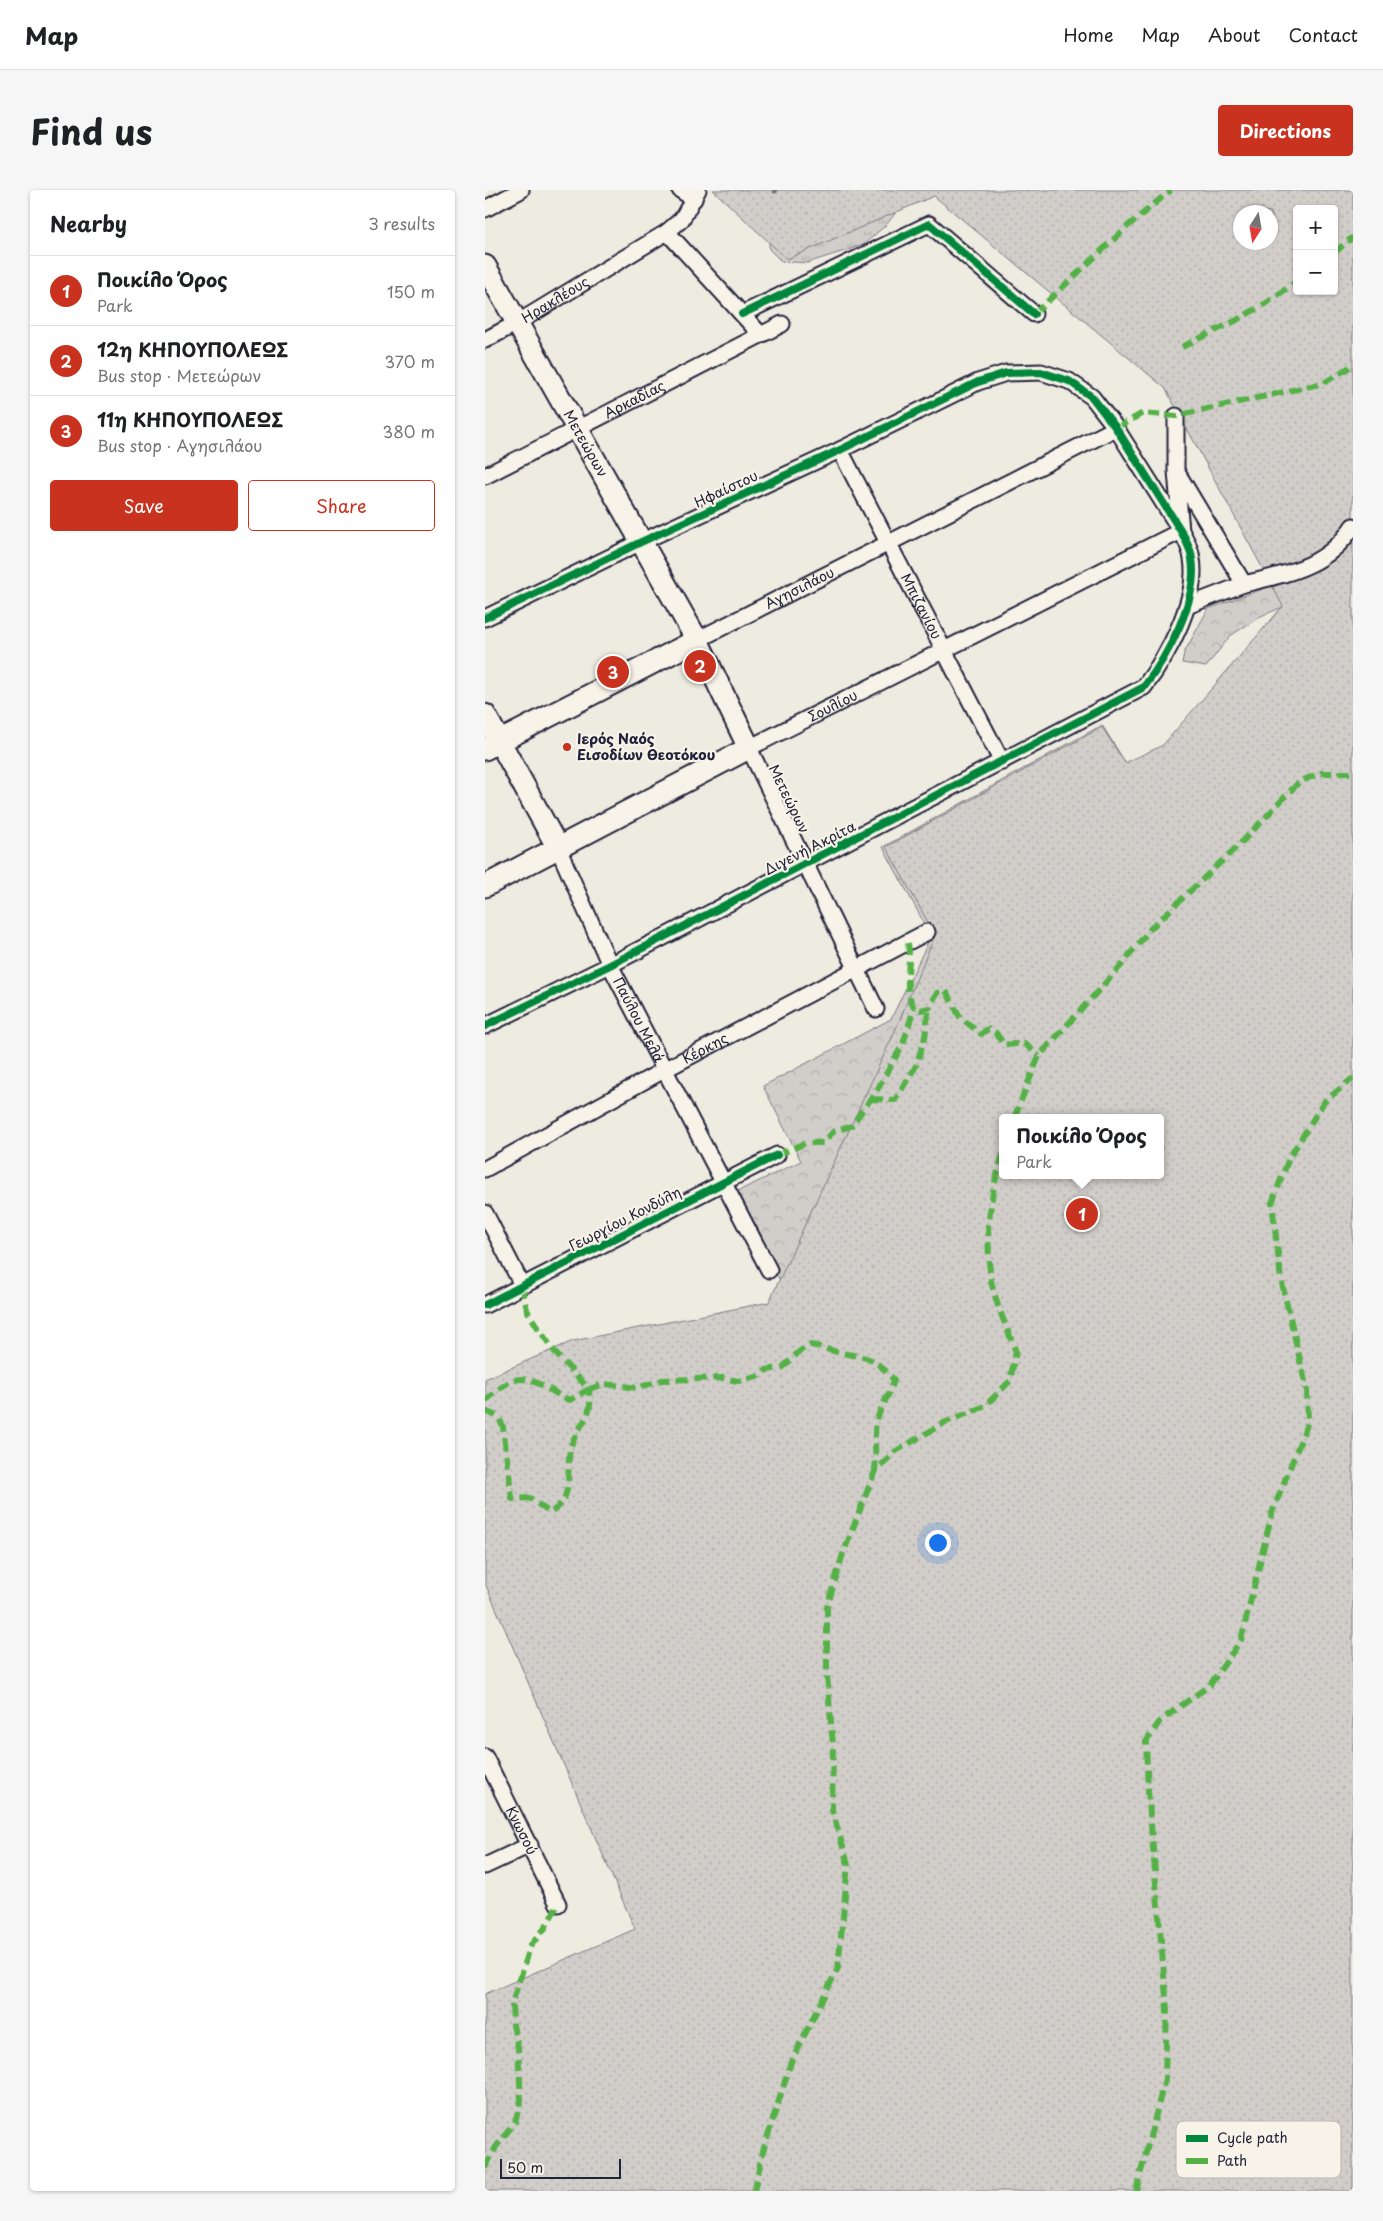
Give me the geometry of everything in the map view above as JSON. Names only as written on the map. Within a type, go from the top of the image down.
[{"type":"street","points":[[485,209],[521,190]]},
{"type":"street","points":[[680,190],[696,195]]},
{"type":"street","name":"Ηρακλέους","points":[[485,340],[517,323],[667,232],[682,219],[696,195]]},
{"type":"street","points":[[742,314],[929,224],[1034,314]]},
{"type":"street","points":[[667,232],[761,335]]},
{"type":"street","name":"Μετεώρων","points":[[485,266],[697,640],[876,1009]]},
{"type":"street","name":"Αρκαδίας","points":[[485,476],[782,324]]},
{"type":"street","name":"Ηφαίστου","points":[[485,618],[641,542],[840,450],[978,382],[1006,373],[1041,372],[1069,381],[1092,397],[1116,428],[1181,531]]},
{"type":"street","points":[[1177,416],[1176,471],[1181,531],[1190,547],[1193,561],[1193,579],[1187,606]]},
{"type":"street","name":"Αγησιλάου","points":[[492,746],[1116,428]]},
{"type":"street","name":"Μπιζανίου","points":[[840,450],[1002,762]]},
{"type":"street","points":[[1176,471],[1244,584]]},
{"type":"street","points":[[1187,606],[1244,584],[1299,570],[1327,556],[1353,526]]},
{"type":"street","name":"Σουλίου","points":[[485,886],[749,748],[1181,531]]},
{"type":"street","name":"Διγενή Ακρίτα","points":[[485,1026],[610,965],[807,864],[1144,687],[1165,657],[1187,606]]},
{"type":"street","name":"Παύλου Μελά","points":[[485,716],[492,746],[558,848],[610,965],[725,1182],[769,1270]]},
{"type":"street","name":"Κέρκης","points":[[485,1169],[664,1070],[927,932]]},
{"type":"street","name":"Γεωργίου Κονδύλη","points":[[485,1305],[777,1155]]},
{"type":"street","points":[[485,1212],[522,1285]]},
{"type":"street","name":"Κνωσού","points":[[485,1757],[558,1904]]},
{"type":"street","points":[[485,1866],[529,1845]]},
{"type":"green space","points":[[713,190],[1353,190],[1353,2191],[485,2191],[485,1994],[635,1929],[485,1583],[485,1379],[573,1341],[769,1302],[895,1031],[935,935],[886,847],[1102,727],[1125,763],[1163,745],[1283,606],[1165,388],[934,196],[787,259]]},
{"type":"green space","points":[[913,190],[887,224],[863,245],[807,263],[781,261],[769,249],[769,221]]},
{"type":"green space","points":[[1303,574],[1305,598],[1261,616],[1230,636],[1206,667],[1182,663],[1184,653],[1208,609]]},
{"type":"green space","points":[[1102,725],[1125,762],[1117,769],[801,1268],[779,1279],[736,1192],[801,1161],[763,1086],[891,1019],[931,936],[883,847]]},
{"type":"marked path","points":[[1034,314],[1128,226],[1171,190]]},
{"type":"marked path","points":[[1338,250],[1353,237]]},
{"type":"marked path","points":[[1182,347],[1235,321],[1268,302],[1293,284]]},
{"type":"marked path","points":[[1116,428],[1143,413],[1176,416],[1324,383],[1353,365]]},
{"type":"marked path","points":[[1016,1114],[1039,1056],[1118,969],[1151,928],[1242,842],[1299,782],[1321,773],[1353,773]]},
{"type":"marked path","points":[[908,943],[908,984],[910,1000],[914,1008],[921,1010],[929,1008],[937,993],[946,991],[960,1017],[981,1034],[988,1029],[996,1033],[1004,1045],[1024,1043],[1039,1056]]},
{"type":"marked path","points":[[777,1155],[806,1143],[823,1143],[833,1132],[851,1126],[876,1092],[903,1044],[914,1008]]},
{"type":"marked path","points":[[871,1099],[895,1100],[916,1066],[925,1037],[929,1008]]},
{"type":"marked path","points":[[1136,2191],[1165,2079],[1167,2009],[1148,1791],[1146,1742],[1160,1721],[1210,1685],[1241,1640],[1272,1513],[1308,1422],[1307,1390],[1281,1279],[1272,1203],[1289,1158],[1324,1102],[1353,1078]]},
{"type":"marked path","points":[[754,2191],[763,2151],[791,2062],[838,1968],[848,1864],[832,1810],[833,1745],[827,1675],[827,1607],[843,1554],[875,1471],[896,1451],[944,1423],[985,1406],[1010,1381],[1016,1352],[998,1306],[991,1281],[989,1262],[988,1225],[994,1185],[999,1168]]},
{"type":"marked path","points":[[522,1285],[527,1310],[538,1328],[557,1355],[589,1389],[605,1384],[637,1388],[662,1380],[723,1378],[738,1381],[757,1377],[766,1370],[782,1368],[800,1351],[810,1345],[862,1357],[874,1362],[894,1380],[876,1424],[875,1471]]},
{"type":"marked path","points":[[485,1401],[503,1386],[518,1379],[533,1381],[570,1400],[589,1389]]},
{"type":"marked path","points":[[485,1411],[499,1417],[503,1427],[512,1499],[530,1498],[550,1513],[559,1506],[567,1490],[570,1452],[574,1438],[589,1410],[589,1389]]},
{"type":"marked path","points":[[485,2168],[496,2147],[515,2122],[521,2100],[518,2048],[513,2025],[512,2003],[531,1945],[545,1928],[558,1904]]},
{"type":"cycle path","points":[[742,314],[929,224],[1034,314]]},
{"type":"cycle path","points":[[485,618],[641,542],[840,450],[978,382],[1006,373],[1041,372],[1069,381],[1092,397],[1116,428],[1181,531],[1192,559],[1191,592],[1186,609],[1171,644],[1144,687],[610,965],[485,1026]]},
{"type":"cycle path","points":[[485,1305],[777,1155]]},
{"type":"place","name":"12η ΚΗΠΟΥΠΟΛΕΩΣ","points":[[700,666]]},
{"type":"place","name":"11η ΚΗΠΟΥΠΟΛΕΩΣ","points":[[613,672]]},
{"type":"place","name":"Ιερός Ναός Εισοδίων Θεοτόκου","points":[[567,747]]},
{"type":"place","name":"Ποικίλο Όρος","points":[[1082,1214]]}]
